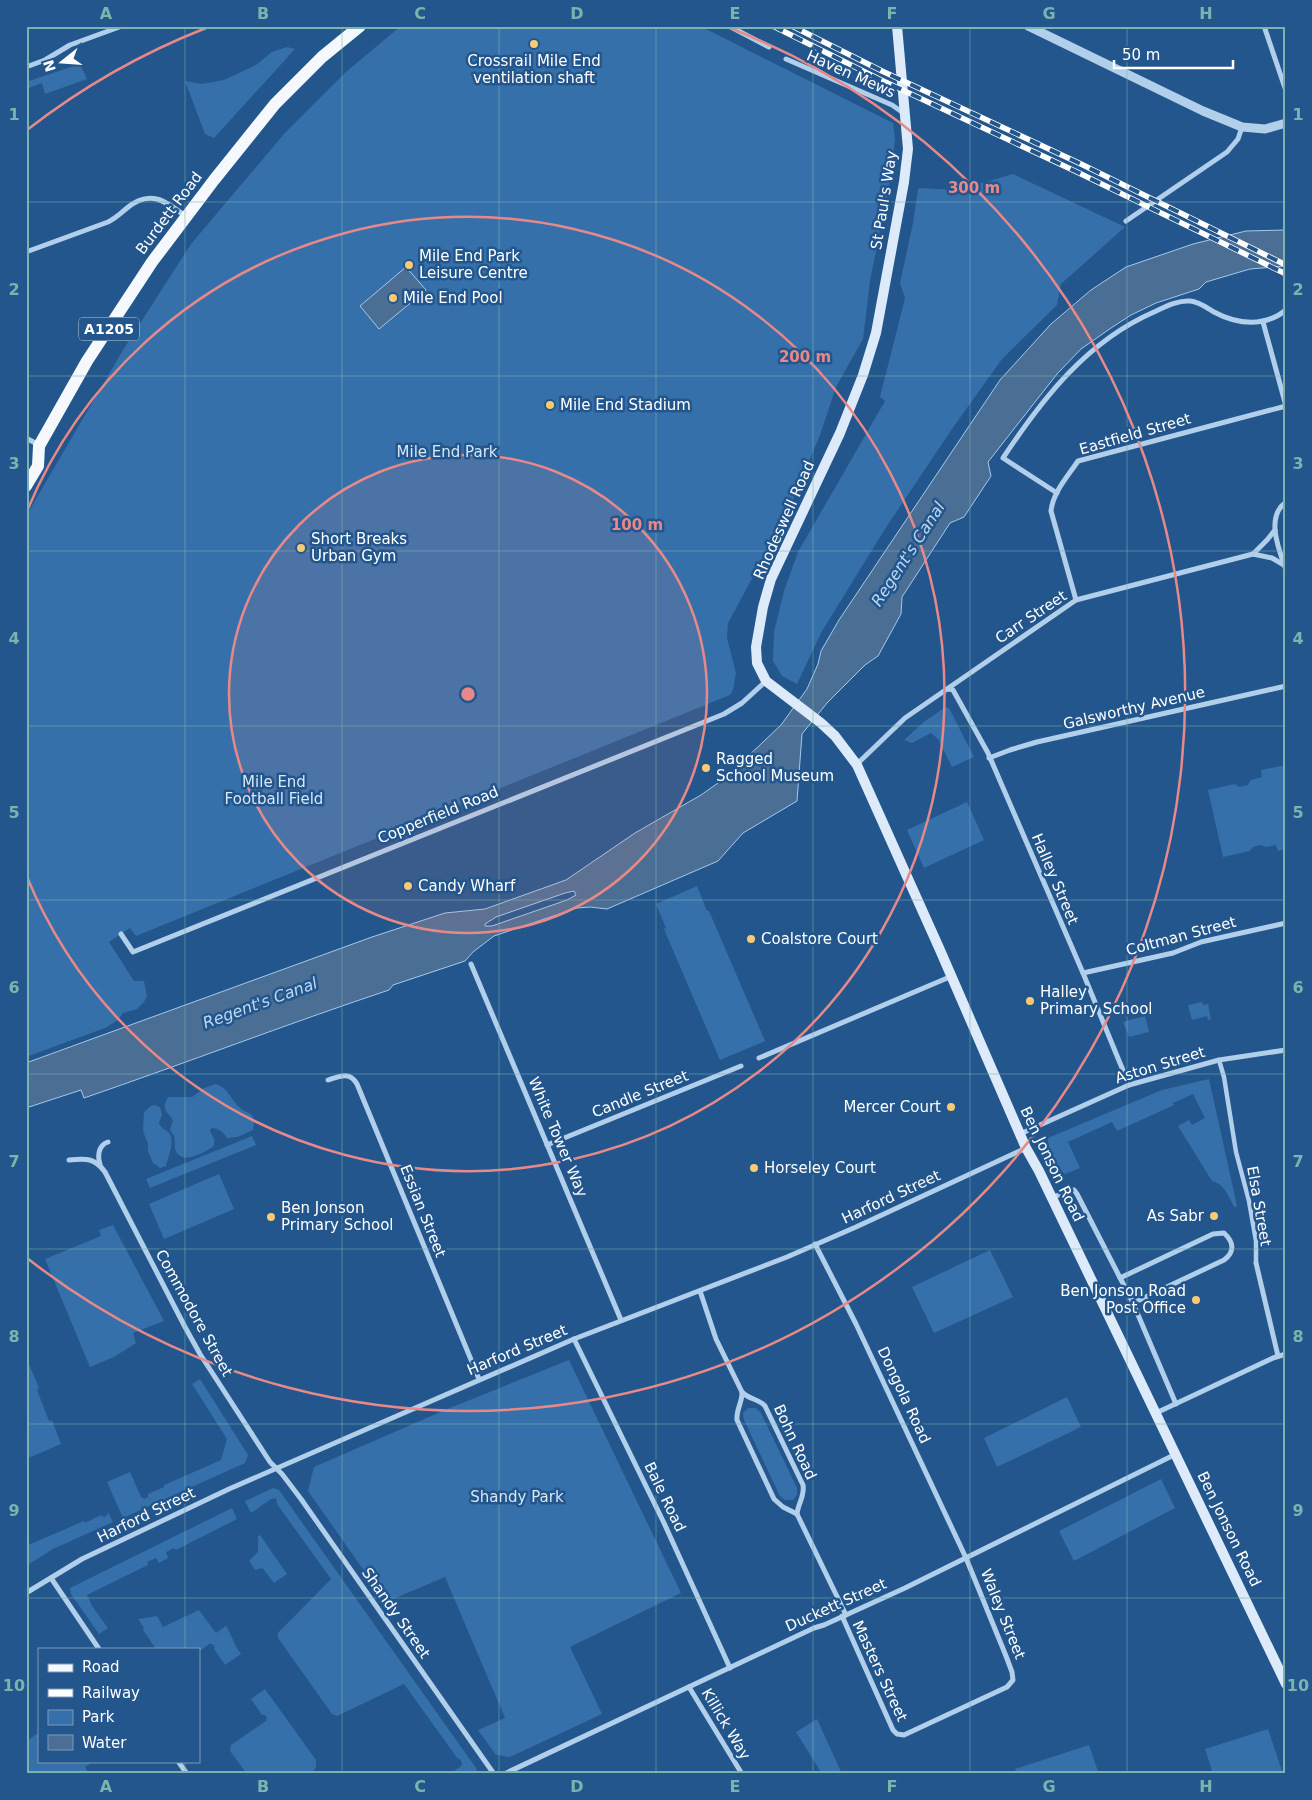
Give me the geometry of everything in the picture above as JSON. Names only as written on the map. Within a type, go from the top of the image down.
[{"type":"main road","name":"Burdett Road","points":[[26,486],[38,466],[39,446],[87,361],[152,262],[185,217],[275,104],[322,57],[360,26]]},
{"type":"main road","name":"St Paul's Way","points":[[863,375],[876,332],[904,182],[908,149],[897,26]]},
{"type":"main road","name":"Rhodeswell Road","points":[[766,681],[757,663],[756,647],[763,607],[772,579],[840,433],[863,375]]},
{"type":"main road","points":[[26,453],[39,446]]},
{"type":"main road","name":"Ben Jonson Road","points":[[766,681],[821,723],[841,742],[857,765],[952,976],[1026,1148],[1052,1198],[1286,1684]]},
{"type":"street","points":[[26,67],[45,60],[70,45],[122,26]]},
{"type":"street","points":[[729,26],[769,47]]},
{"type":"street","points":[[1028,26],[1242,127],[1266,129],[1286,123]]},
{"type":"street","points":[[1264,26],[1285,88]]},
{"type":"street","name":"Haven Mews","points":[[786,59],[892,105],[905,114]]},
{"type":"street","points":[[1126,221],[1227,152],[1238,139],[1242,127]]},
{"type":"street","points":[[26,252],[108,222],[118,217],[129,206],[149,198],[164,200],[185,217]]},
{"type":"street","points":[[1056,493],[1003,458],[1051,391],[1090,352],[1128,324],[1181,302],[1191,301],[1229,319],[1244,322],[1263,322],[1277,317],[1286,310]]},
{"type":"street","points":[[1263,322],[1286,406]]},
{"type":"street","name":"Eastfield Street","points":[[1076,600],[1051,511],[1056,493],[1078,461],[1286,406]]},
{"type":"street","points":[[26,438],[39,446]]},
{"type":"street","points":[[1285,568],[1275,530],[1275,515],[1278,509],[1286,502]]},
{"type":"street","points":[[1253,554],[1275,530]]},
{"type":"street","points":[[1253,554],[1272,558],[1285,568]]},
{"type":"street","name":"Carr Street","points":[[857,765],[905,718],[1076,600],[1253,554]]},
{"type":"street","name":"Copperfield Road","points":[[121,934],[133,952],[724,714],[742,703],[766,681]]},
{"type":"street","name":"Galsworthy Avenue","points":[[989,758],[1037,742],[1286,686]]},
{"type":"street","name":"Halley Street","points":[[948,689],[954,690],[989,758],[1083,973],[1129,1085]]},
{"type":"street","name":"Coltman Street","points":[[1083,973],[1173,953],[1201,942],[1286,923]]},
{"type":"street","name":"White Tower Way","points":[[471,964],[621,1320]]},
{"type":"street","points":[[759,1058],[952,976]]},
{"type":"street","name":"Aston Street","points":[[1020,1134],[1129,1085],[1219,1060],[1286,1050]]},
{"type":"street","name":"Elsa Street","points":[[1219,1060],[1224,1077],[1236,1152],[1249,1201],[1256,1241],[1256,1263],[1278,1356]]},
{"type":"street","name":"Candle Street","points":[[547,1145],[741,1066]]},
{"type":"street","name":"Essian Street","points":[[328,1080],[346,1075],[351,1076],[358,1084],[478,1379]]},
{"type":"street","points":[[100,1164],[99,1152],[101,1147],[108,1142]]},
{"type":"street","name":"Harford Street","points":[[26,1594],[50,1578],[120,1541],[276,1468],[574,1339],[856,1227],[1026,1148]]},
{"type":"street","points":[[69,1160],[85,1159],[100,1164]]},
{"type":"street","name":"Commodore Street","points":[[100,1164],[115,1189],[192,1341],[270,1462],[276,1468]]},
{"type":"street","points":[[1052,1198],[1069,1190],[1074,1190],[1132,1303],[1176,1404]]},
{"type":"street","points":[[1120,1278],[1213,1234],[1224,1233],[1231,1242],[1232,1249],[1224,1260],[1132,1303]]},
{"type":"street","name":"Dongola Road","points":[[815,1244],[856,1324],[966,1558]]},
{"type":"street","points":[[700,1290],[716,1339],[742,1392],[742,1401],[736,1415],[737,1420],[774,1499],[783,1507],[797,1514],[844,1616]]},
{"type":"street","name":"Bale Road","points":[[574,1339],[664,1523],[730,1668]]},
{"type":"street","points":[[1156,1413],[1286,1354]]},
{"type":"street","name":"Bohn Road","points":[[742,1392],[748,1398],[762,1402],[765,1406],[803,1485],[804,1491],[797,1514]]},
{"type":"street","name":"Duckett Street","points":[[504,1774],[966,1558],[1176,1454]]},
{"type":"street","name":"Shandy Street","points":[[276,1468],[301,1499],[494,1774]]},
{"type":"street","name":"Waley Street","points":[[897,1734],[904,1735],[1006,1687],[1013,1680],[1006,1656],[966,1558]]},
{"type":"street","points":[[50,1578],[98,1648]]},
{"type":"street","name":"Masters Street","points":[[844,1616],[893,1730],[897,1734]]},
{"type":"street","name":"Killick Way","points":[[689,1687],[742,1774]]},
{"type":"street","points":[[179,1762],[187,1774]]},
{"type":"green space","name":"Mile End Park","points":[[401,26],[700,26],[893,123],[895,140],[890,181],[870,281],[863,339],[836,387],[820,435],[794,498],[728,623],[727,638],[736,673],[733,690],[730,695],[136,936],[130,928],[109,942],[134,981],[144,981],[147,996],[144,1002],[137,1009],[123,1013],[118,1020],[105,1028],[26,1057],[26,516],[123,350],[191,244],[284,134],[347,71]]},
{"type":"green space","points":[[287,47],[295,49],[214,138],[205,134],[185,81],[202,84],[224,80],[256,65],[272,52]]},
{"type":"green space","points":[[80,64],[87,79],[45,94],[42,83],[26,89],[26,82]]},
{"type":"green space","points":[[1013,174],[1125,227],[1061,284],[1057,305],[1002,359],[952,429],[885,529],[821,633],[797,684],[782,676],[773,661],[774,632],[784,591],[798,552],[885,401],[880,397],[905,298],[900,283],[918,190],[919,188],[958,190]]},
{"type":"green space","points":[[946,707],[949,708],[974,757],[952,767],[938,739],[931,733],[912,743],[904,740],[925,721]]},
{"type":"green space","points":[[1286,765],[1286,849],[1278,851],[1276,845],[1266,847],[1261,845],[1253,847],[1250,851],[1223,857],[1208,790],[1235,784],[1239,787],[1248,785],[1251,780],[1262,777],[1261,770]]},
{"type":"green space","points":[[967,802],[984,840],[924,868],[907,830]]},
{"type":"green space","points":[[697,886],[765,1041],[720,1060],[664,929],[666,928],[656,904]]},
{"type":"green space","points":[[1202,1002],[1203,1005],[1208,1004],[1211,1019],[1208,1020],[1207,1016],[1192,1020],[1188,1005]]},
{"type":"green space","points":[[1145,1016],[1149,1032],[1129,1037],[1123,1022]]},
{"type":"green space","points":[[1209,1079],[1237,1206],[1235,1207],[1223,1187],[1212,1181],[1178,1126],[1189,1120],[1192,1125],[1205,1118],[1193,1094],[1173,1103],[1174,1105],[1117,1131],[1112,1122],[1068,1142],[1080,1168],[1065,1174],[1053,1157],[1048,1138],[1162,1090]]},
{"type":"green space","points":[[216,1084],[226,1090],[240,1108],[252,1115],[254,1122],[253,1130],[238,1137],[227,1138],[221,1131],[211,1128],[214,1146],[195,1156],[180,1156],[176,1151],[175,1138],[170,1129],[173,1121],[165,1109],[168,1097],[192,1097],[204,1088]]},
{"type":"green space","points":[[155,1105],[160,1107],[162,1115],[159,1123],[170,1134],[172,1143],[166,1166],[160,1168],[153,1163],[143,1131],[144,1112]]},
{"type":"green space","points":[[252,1136],[256,1145],[150,1188],[146,1179]]},
{"type":"green space","points":[[219,1174],[234,1209],[164,1239],[149,1204]]},
{"type":"green space","points":[[113,1225],[164,1321],[133,1333],[136,1343],[114,1357],[90,1367],[45,1259],[101,1236],[99,1230]]},
{"type":"green space","points":[[990,1250],[1013,1297],[934,1333],[912,1287]]},
{"type":"green space","points":[[26,1357],[39,1388],[37,1390],[49,1421],[52,1420],[61,1444],[26,1459]]},
{"type":"green space","name":"Shandy Park","points":[[569,1360],[681,1593],[570,1647],[602,1714],[510,1757],[496,1755],[478,1730],[505,1718],[445,1577],[386,1602],[308,1491],[314,1467],[445,1410]]},
{"type":"green space","points":[[200,1379],[248,1455],[245,1463],[123,1518],[107,1482],[130,1472],[141,1497],[144,1499],[148,1497],[148,1494],[164,1487],[164,1485],[221,1460],[227,1439],[192,1384]]},
{"type":"green space","points":[[1067,1397],[1081,1427],[997,1467],[984,1438]]},
{"type":"green space","points":[[748,1408],[756,1408],[761,1413],[797,1488],[797,1495],[793,1500],[785,1500],[780,1496],[744,1420],[743,1413]]},
{"type":"green space","points":[[1161,1479],[1175,1508],[1074,1561],[1059,1531]]},
{"type":"green space","points":[[273,1488],[279,1490],[476,1768],[475,1774],[450,1774],[461,1766],[460,1759],[458,1759],[404,1684],[337,1716],[332,1714],[278,1638],[278,1633],[331,1579],[277,1504],[276,1498],[271,1499],[251,1513],[245,1501]]},
{"type":"green space","points":[[232,1508],[237,1519],[176,1550],[174,1548],[166,1552],[168,1558],[159,1563],[156,1558],[147,1562],[148,1565],[87,1595],[92,1606],[108,1628],[99,1634],[71,1594],[70,1588]]},
{"type":"green space","points":[[108,1512],[113,1522],[53,1549],[26,1566],[26,1546],[84,1521],[85,1523],[101,1515],[104,1517]]},
{"type":"green space","points":[[260,1535],[287,1574],[274,1583],[262,1568],[255,1570],[249,1561],[258,1552],[258,1536]]},
{"type":"green space","points":[[199,1610],[216,1633],[226,1626],[241,1654],[225,1665],[212,1644],[209,1644],[200,1651],[200,1648],[155,1648],[138,1619],[157,1616],[163,1627]]},
{"type":"green space","points":[[265,1689],[316,1760],[316,1767],[312,1774],[247,1774],[230,1751],[231,1745],[266,1721],[265,1715],[262,1715],[251,1699]]},
{"type":"green space","points":[[817,1719],[842,1774],[822,1774],[796,1732]]},
{"type":"green space","points":[[1268,1729],[1283,1774],[1213,1774],[1205,1749]]},
{"type":"green space","points":[[38,1733],[38,1762],[92,1762],[85,1767],[89,1774],[26,1774],[26,1742]]},
{"type":"green space","points":[[1089,1745],[1099,1774],[1017,1774],[1015,1769]]},
{"type":"water","name":"Regent's Canal","points":[[1286,230],[1286,266],[1250,269],[1206,282],[1199,289],[1156,303],[1131,315],[1081,349],[1057,374],[988,462],[991,476],[964,517],[950,523],[902,597],[901,614],[878,656],[865,665],[827,703],[802,734],[797,801],[743,833],[718,861],[607,909],[577,908],[494,936],[473,952],[465,961],[393,985],[389,990],[84,1098],[81,1090],[26,1108],[26,1063],[372,937],[445,913],[485,909],[566,880],[635,833],[701,795],[725,778],[781,725],[807,689],[818,664],[821,651],[839,620],[1000,380],[1051,324],[1091,290],[1126,267],[1193,244],[1246,231]],"holes":[[[574,891],[576,895],[567,900],[492,926],[485,926],[485,924],[496,917],[565,893]]]},
{"type":"water","name":"Mile End Pool","points":[[406,267],[426,290],[379,329],[360,306]]},
{"type":"railway","points":[[773,26],[879,79],[1077,172],[1286,274]]},
{"type":"railway","points":[[792,26],[882,71],[1081,164],[1286,265]]},
{"type":"place","name":"Crossrail Mile End ventilation shaft","points":[[534,44]]},
{"type":"place","name":"Mile End Park Leisure Centre","points":[[409,265]]},
{"type":"place","name":"Mile End Pool","points":[[393,298]]},
{"type":"place","name":"Mile End Stadium","points":[[550,405]]},
{"type":"place","name":"Short Breaks Urban Gym","points":[[301,548]]},
{"type":"place","name":"Ragged School Museum","points":[[706,768]]},
{"type":"place","name":"Candy Wharf","points":[[408,886]]},
{"type":"place","name":"Coalstore Court","points":[[751,939]]},
{"type":"place","name":"Halley Primary School","points":[[1030,1001]]},
{"type":"place","name":"Mercer Court","points":[[951,1107]]},
{"type":"place","name":"Horseley Court","points":[[754,1168]]},
{"type":"place","name":"As Sabr","points":[[1214,1216]]},
{"type":"place","name":"Ben Jonson Primary School","points":[[271,1217]]},
{"type":"place","name":"Ben Jonson Road Post Office","points":[[1196,1300]]},
{"type":"park label","name":"Mile End Football Field","points":[[274,790]]}]
